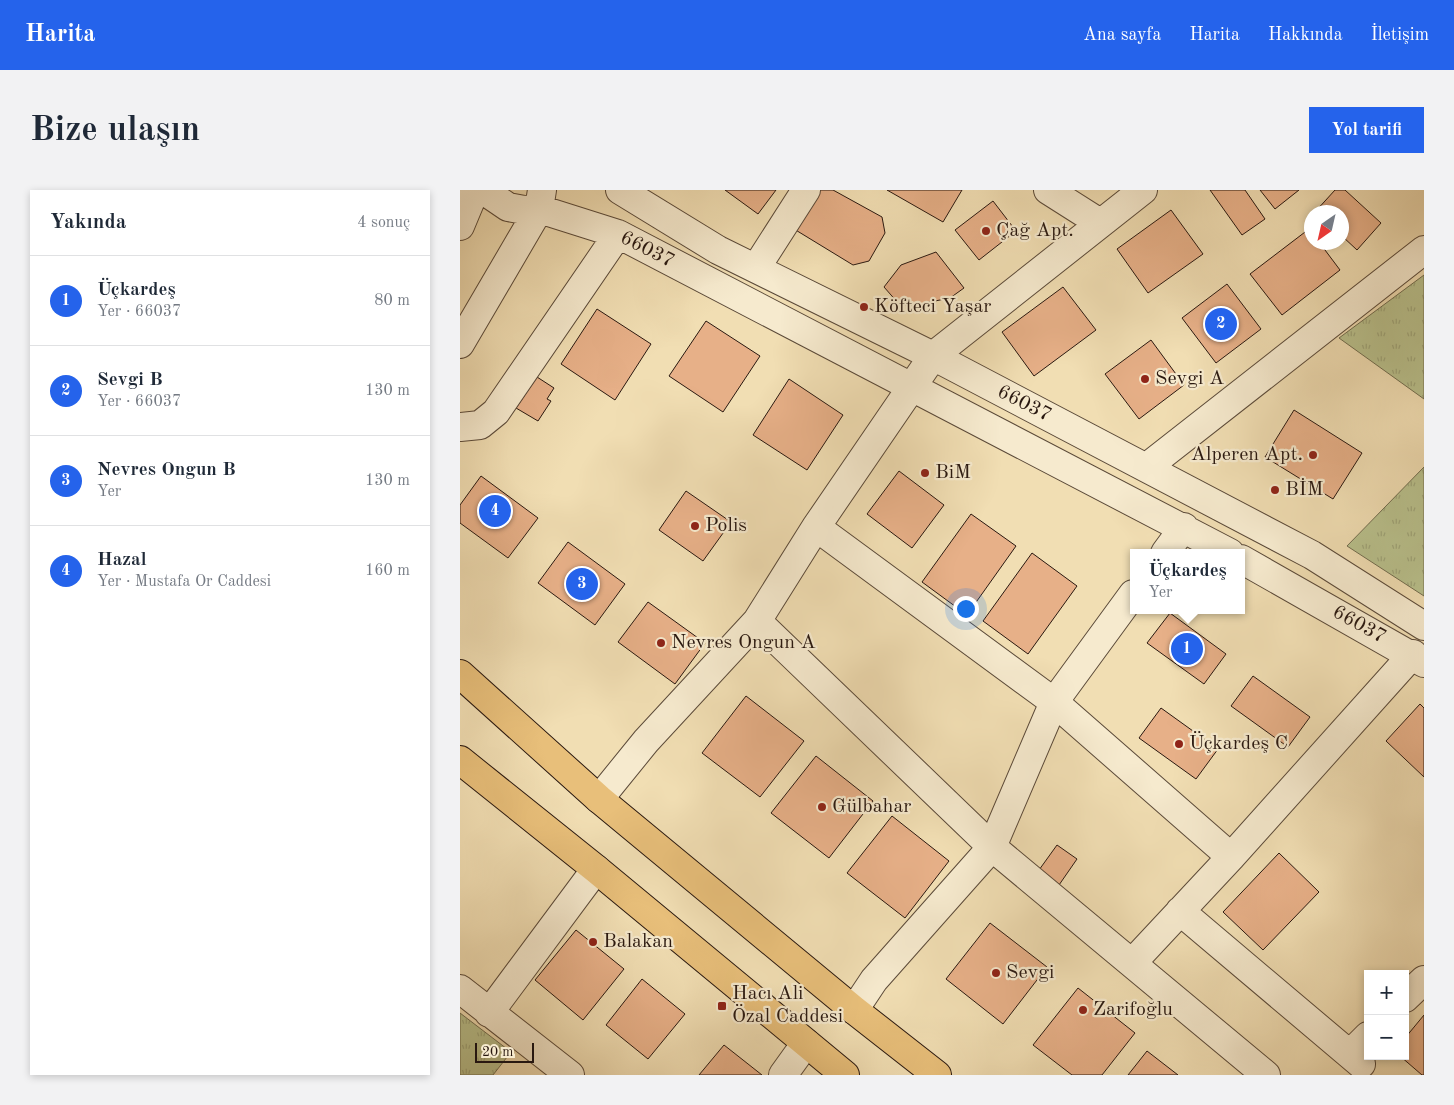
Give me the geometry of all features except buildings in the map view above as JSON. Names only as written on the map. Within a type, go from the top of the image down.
[{"type":"main road","points":[[460,674],[599,799],[854,1010],[937,1075]]},
{"type":"main road","points":[[460,760],[596,869],[845,1075]]},
{"type":"street","points":[[460,226],[475,190]]},
{"type":"street","name":"66037","points":[[483,190],[508,207],[524,210],[541,200],[618,234],[1184,527],[1223,549]]},
{"type":"street","name":"66037","points":[[620,190],[718,250],[933,356],[1312,554],[1424,626]]},
{"type":"street","points":[[756,268],[806,190]]},
{"type":"street","points":[[1048,190],[1100,223]]},
{"type":"street","points":[[599,799],[646,741],[756,621],[816,527],[933,356],[1143,190]]},
{"type":"street","points":[[460,344],[541,200]]},
{"type":"street","points":[[460,427],[480,425],[496,412],[618,234]]},
{"type":"street","points":[[1147,467],[1424,250]]},
{"type":"street","points":[[816,527],[1054,702],[1231,857]]},
{"type":"street","points":[[1169,549],[1184,527]]},
{"type":"street","name":"66037","points":[[1245,561],[1418,659]]},
{"type":"street","points":[[854,1010],[874,980],[992,847],[1054,702],[1130,598]]},
{"type":"street","points":[[756,621],[992,847],[1266,1075]]},
{"type":"street","points":[[1132,963],[1418,659]]},
{"type":"street","points":[[489,1013],[596,869]]},
{"type":"street","points":[[1180,911],[1360,1051]]},
{"type":"street","points":[[1409,994],[1424,980]]},
{"type":"street","points":[[460,989],[551,1070]]},
{"type":"street","points":[[783,1075],[806,1043]]},
{"type":"green space","points":[[1424,275],[1424,399],[1339,338]]},
{"type":"green space","points":[[1424,467],[1424,596],[1347,546]]},
{"type":"green space","points":[[460,1013],[511,1052],[493,1075],[460,1075]]},
{"type":"place","name":"Çağ Apt.","points":[[986,231]]},
{"type":"place","name":"Köfteci Yaşar","points":[[864,307]]},
{"type":"place","name":"Sevgi B","points":[[1221,324]]},
{"type":"place","name":"Sevgi A","points":[[1145,379]]},
{"type":"place","name":"Alperen Apt.","points":[[1313,455]]},
{"type":"place","name":"BiM","points":[[925,473]]},
{"type":"place","name":"BİM","points":[[1275,490]]},
{"type":"place","name":"Hazal","points":[[495,511]]},
{"type":"place","name":"Polis","points":[[695,526]]},
{"type":"place","name":"Nevres Ongun B","points":[[582,584]]},
{"type":"place","name":"Nevres Ongun A","points":[[661,643]]},
{"type":"place","name":"Üçkardeş","points":[[1187,649]]},
{"type":"place","name":"Üçkardeş C","points":[[1179,744]]},
{"type":"place","name":"Gülbahar","points":[[822,807]]},
{"type":"place","name":"Balakan","points":[[593,942]]},
{"type":"place","name":"Sevgi","points":[[996,973]]},
{"type":"place","name":"Hacı Ali Özal Caddesi","points":[[722,1006]]},
{"type":"place","name":"Zarifoğlu","points":[[1083,1010]]}]
